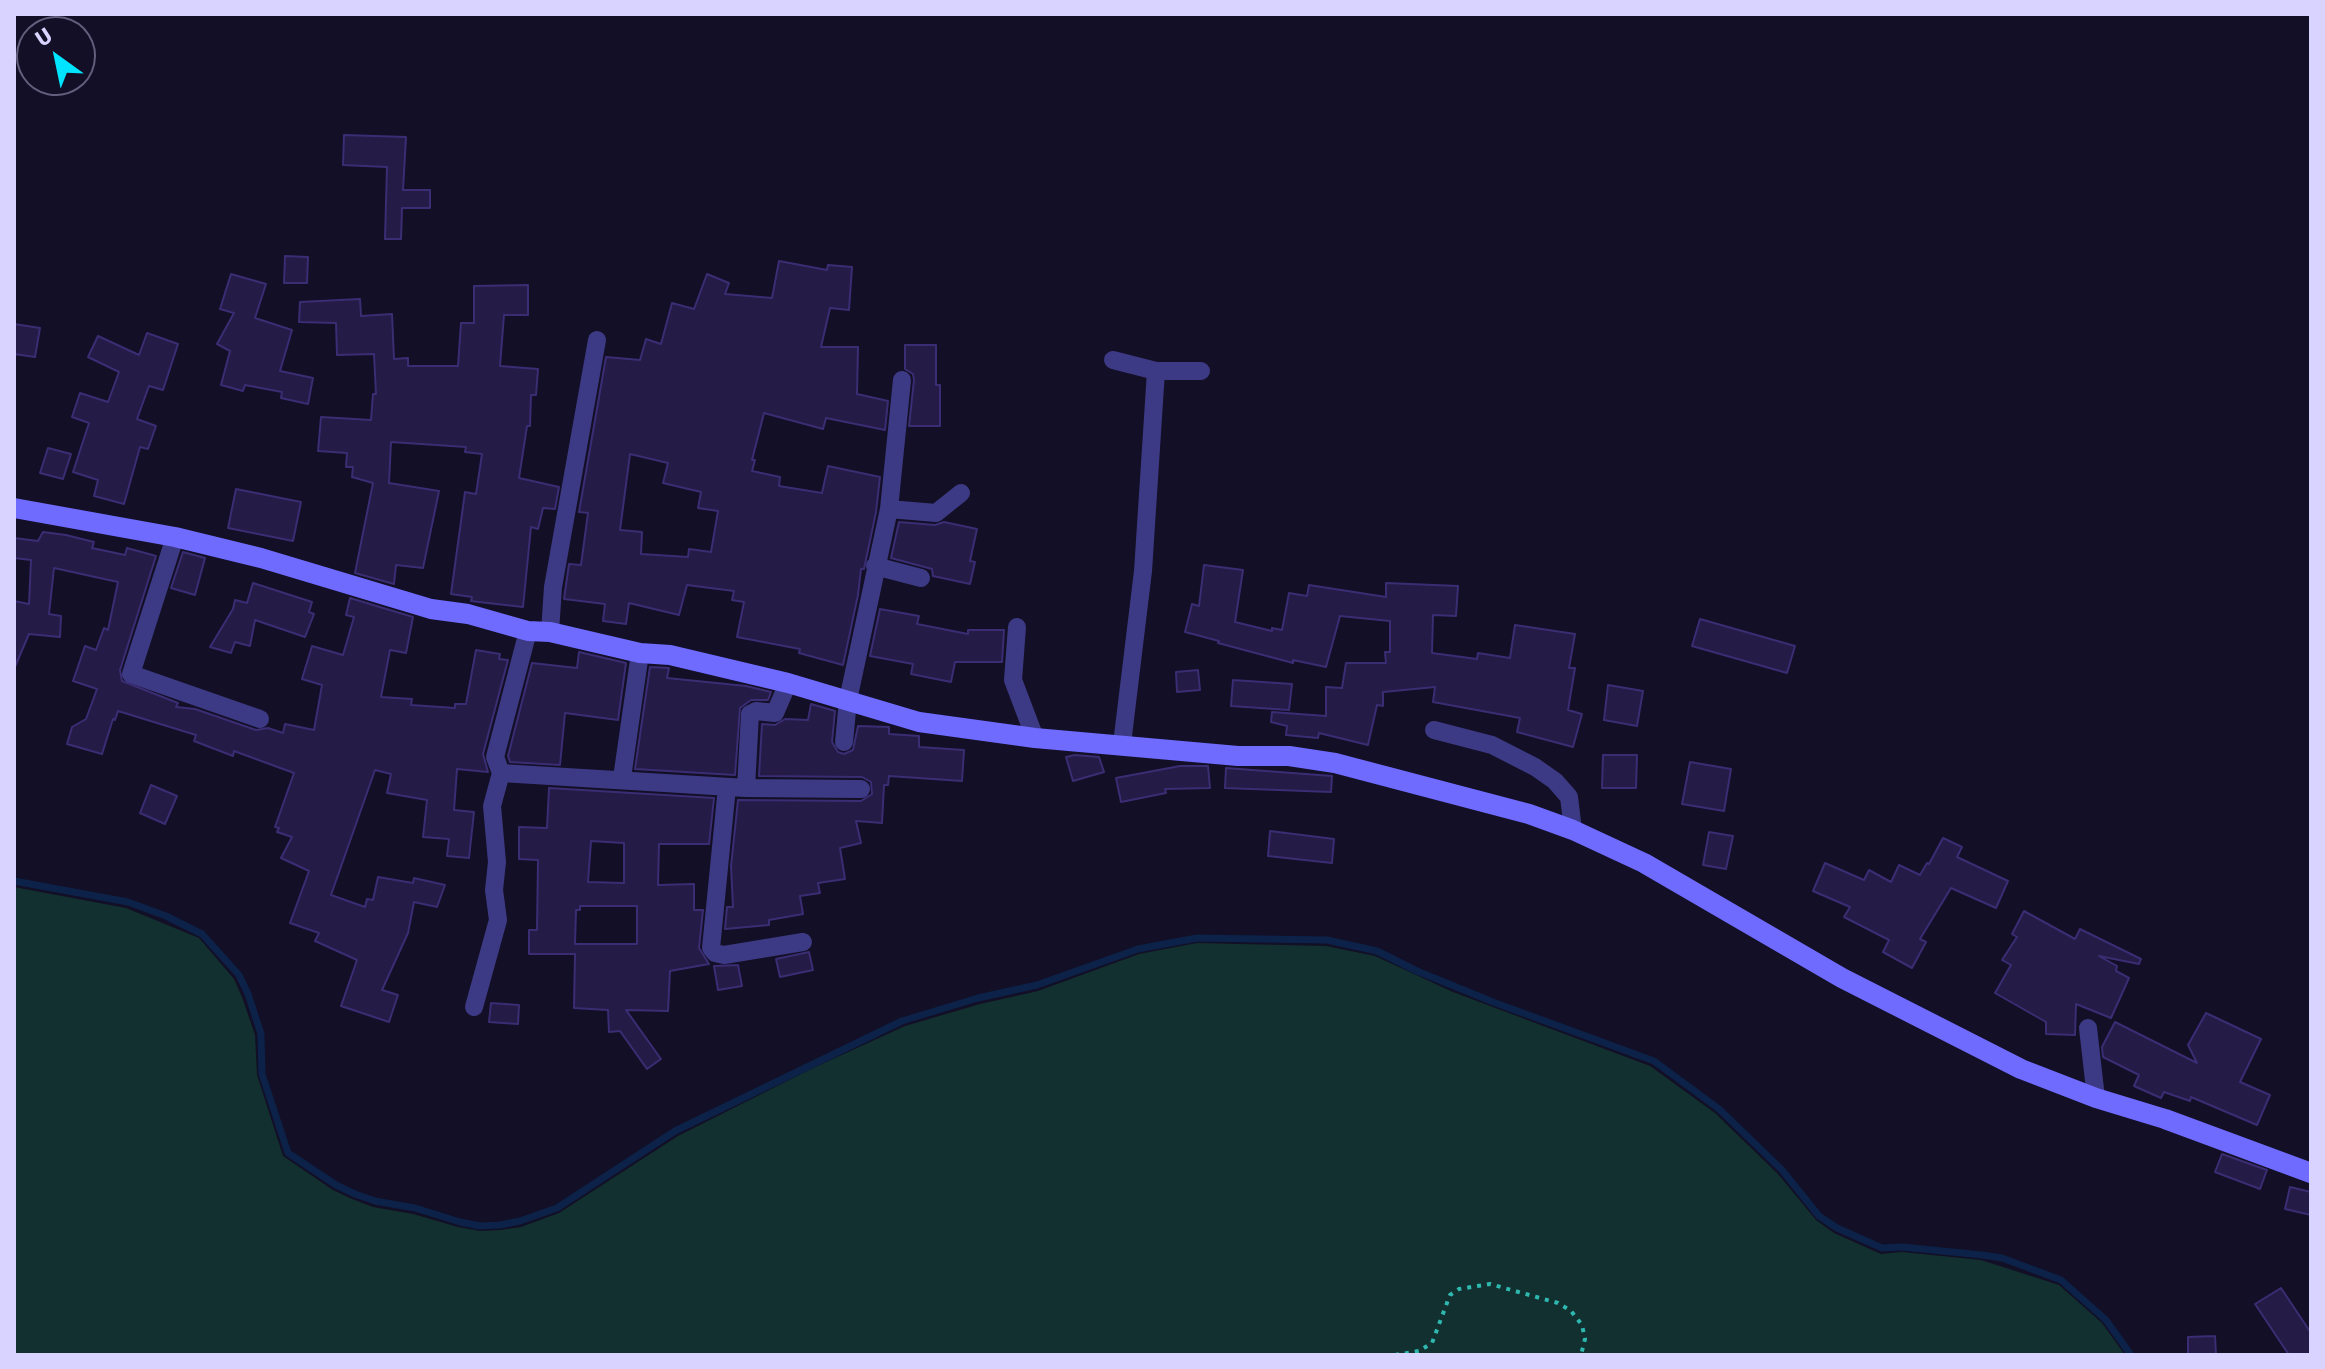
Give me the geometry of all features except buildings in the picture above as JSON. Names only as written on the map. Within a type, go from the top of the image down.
[{"type":"street","points":[[550,632],[553,587],[597,340]]},
{"type":"street","points":[[1113,360],[1156,371],[1201,371]]},
{"type":"street","points":[[1122,744],[1143,571],[1156,371]]},
{"type":"street","points":[[844,742],[848,700],[889,509],[902,380]]},
{"type":"street","points":[[889,509],[936,513],[961,493]]},
{"type":"street","points":[[14,508],[175,537],[261,558],[431,609],[468,614],[528,631],[550,632],[640,653],[670,655],[788,683],[919,722],[1035,738],[1238,756],[1289,756],[1335,763],[1529,814],[1573,830],[1644,863],[1842,978],[2021,1069],[2311,1173]]},
{"type":"street","points":[[175,537],[131,674],[260,719]]},
{"type":"street","points":[[875,566],[921,578]]},
{"type":"street","points":[[1017,627],[1013,680],[1035,738]]},
{"type":"street","points":[[474,1007],[498,920],[494,890],[497,862],[492,806],[501,773],[496,763],[496,751],[528,631]]},
{"type":"street","points":[[622,778],[640,653]]},
{"type":"street","points":[[788,683],[775,713],[756,711],[750,714],[711,948],[715,953],[724,955],[803,942]]},
{"type":"street","points":[[1434,730],[1492,745],[1555,781],[1569,797],[1573,830]]},
{"type":"street","points":[[501,773],[622,778],[737,788],[861,789]]},
{"type":"street","points":[[2088,1028],[2096,1098]]},
{"type":"path","points":[[1395,1355],[1419,1351],[1432,1343],[1450,1295],[1470,1286],[1490,1284],[1558,1303],[1571,1311],[1582,1325],[1585,1339],[1581,1355]]},
{"type":"green space","points":[[14,887],[126,908],[199,938],[234,979],[242,997],[255,1035],[257,1075],[283,1156],[333,1190],[352,1199],[458,1227],[480,1231],[500,1230],[521,1227],[559,1213],[678,1136],[905,1026],[1038,991],[1139,954],[1197,943],[1326,946],[1375,956],[1453,992],[1650,1066],[1715,1113],[1778,1174],[1816,1220],[1834,1233],[1881,1254],[1902,1252],[1981,1260],[2059,1285],[2102,1323],[2125,1355],[14,1355]]},
{"type":"waterway","points":[[14,881],[128,902],[202,934],[239,975],[248,994],[261,1034],[262,1074],[288,1153],[355,1194],[460,1222],[480,1226],[500,1225],[557,1208],[675,1131],[902,1021],[978,998],[1037,985],[1138,949],[1197,938],[1327,940],[1377,951],[1493,1002],[1654,1061],[1719,1109],[1782,1170],[1819,1216],[1837,1228],[1882,1248],[1902,1247],[2002,1258],[2061,1280],[2106,1320],[2131,1355]]}]
